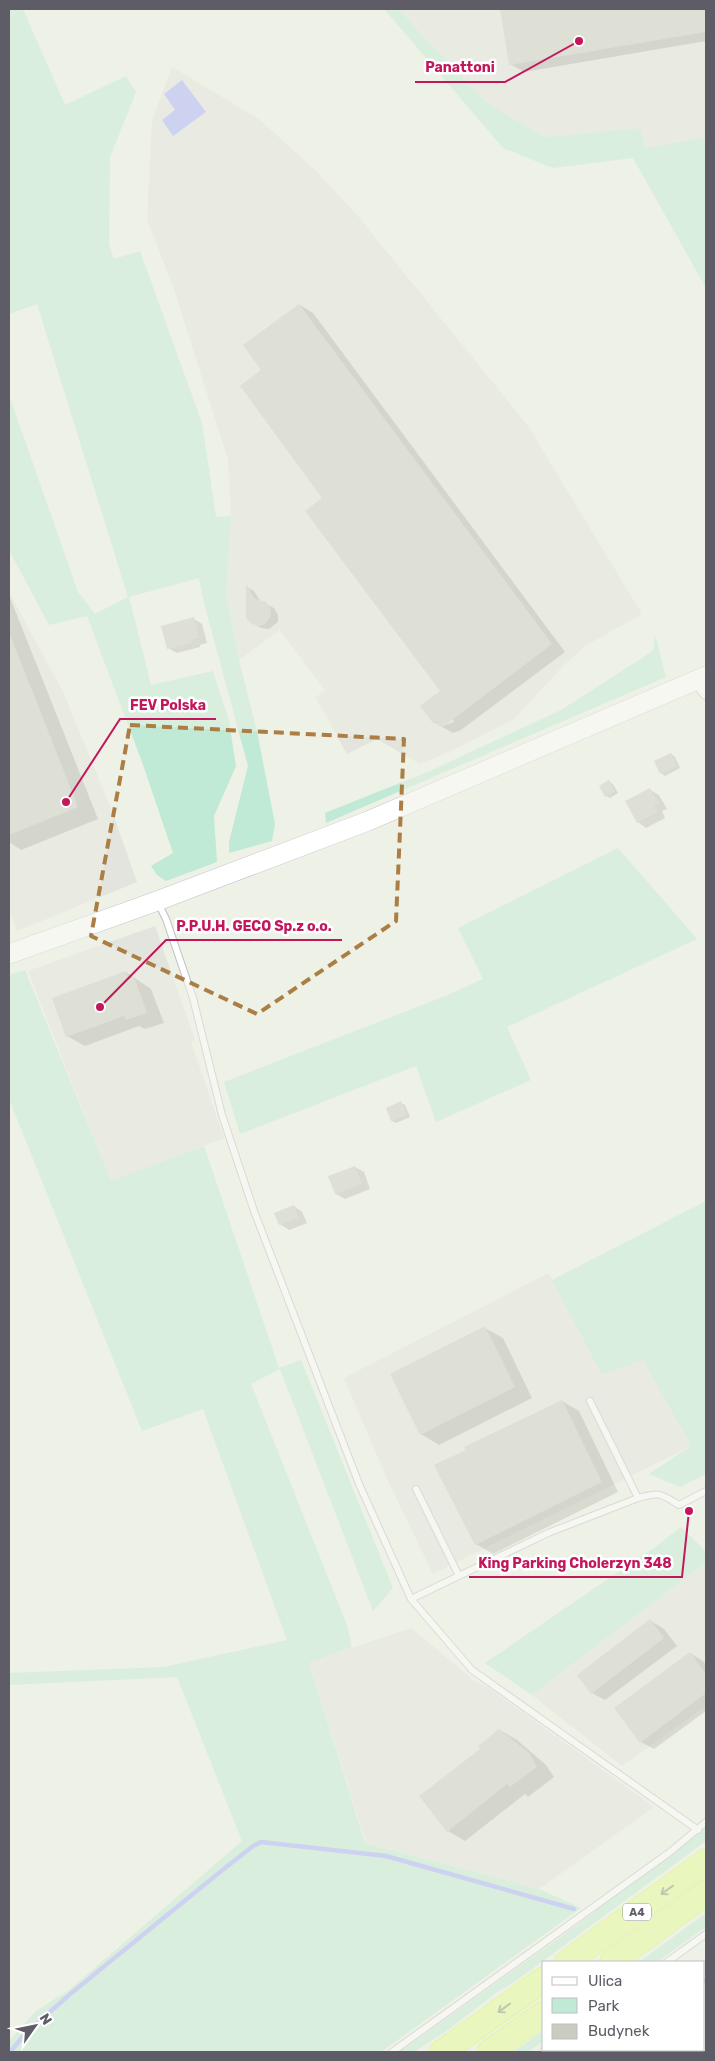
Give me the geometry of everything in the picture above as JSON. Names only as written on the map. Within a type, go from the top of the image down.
[{"type":"highway","name":"A4","points":[[568,1961],[706,1861]]},
{"type":"highway","name":"A4","points":[[613,1961],[706,1893]]},
{"type":"highway","points":[[442,2052],[542,1980]]},
{"type":"highway","points":[[489,2052],[542,2014]]},
{"type":"main road","points":[[9,954],[157,901],[368,821],[703,683]]},
{"type":"lane","points":[[157,901],[166,919],[193,998],[222,1115],[254,1211],[359,1484],[412,1598],[472,1670],[698,1830]]},
{"type":"lane","points":[[590,1401],[638,1498]]},
{"type":"lane","points":[[416,1489],[459,1576]]},
{"type":"lane","points":[[412,1598],[548,1534],[638,1498],[656,1493],[679,1505],[706,1491]]},
{"type":"lane","points":[[392,2052],[670,1852],[706,1822]]},
{"type":"lane","points":[[668,1961],[706,1934]]},
{"type":"highlighted area","points":[[130,725],[404,739],[396,921],[257,1014],[91,936]]},
{"type":"shaded area","points":[[398,9],[706,9],[706,137],[645,148],[640,128],[544,137],[486,102]]},
{"type":"shaded area","points":[[172,67],[260,120],[315,170],[357,215],[528,426],[642,614],[585,646],[564,665],[514,719],[451,751],[420,764],[377,739],[347,754],[315,698],[325,690],[280,630],[239,660],[226,592],[231,516],[228,460],[173,286],[147,220],[152,120]]},
{"type":"shaded area","points":[[9,592],[64,694],[112,811],[137,882],[17,931],[9,909]]},
{"type":"shaded area","points":[[155,926],[195,1040],[191,1042],[224,1138],[111,1182],[28,971]]},
{"type":"shaded area","points":[[549,1273],[602,1375],[643,1359],[691,1446],[433,1574],[389,1483],[344,1378]]},
{"type":"shaded area","points":[[706,1562],[706,1706],[622,1766],[532,1695]]},
{"type":"shaded area","points":[[411,1628],[476,1682],[486,1686],[654,1807],[539,1889],[366,1843],[309,1662]]},
{"type":"green space","points":[[9,9],[23,9],[65,105],[126,76],[136,92],[110,157],[109,244],[114,259],[140,251],[202,423],[216,517],[231,516],[226,592],[239,660],[257,731],[275,824],[272,841],[229,853],[229,842],[248,766],[199,578],[129,597],[151,685],[213,671],[229,721],[236,766],[214,816],[217,862],[166,881],[157,875],[151,866],[173,853],[142,762],[87,616],[49,625],[9,550],[9,395],[78,592],[95,614],[128,597],[37,304],[9,314]]},
{"type":"green space","points":[[384,9],[398,9],[486,102],[544,137],[640,128],[645,148],[706,137],[706,288],[633,158],[553,168],[503,148]]},
{"type":"green space","points":[[655,635],[666,677],[326,823],[325,813],[430,771],[561,710],[653,651]]},
{"type":"green space","points":[[618,848],[697,939],[507,1027],[531,1080],[436,1122],[416,1066],[240,1134],[224,1082],[448,995],[483,979],[458,928]]},
{"type":"green space","points":[[25,970],[111,1181],[204,1146],[279,1368],[301,1360],[393,1588],[373,1611],[280,1369],[251,1384],[347,1625],[352,1647],[309,1663],[365,1843],[539,1889],[581,1908],[381,2052],[9,2052],[9,2041],[36,2011],[69,1990],[242,1841],[177,1677],[9,1685],[9,1673],[164,1667],[287,1640],[203,1409],[142,1431],[9,1099],[9,975]]},
{"type":"green space","points":[[706,1201],[706,1474],[680,1487],[649,1474],[691,1446],[643,1360],[602,1375],[552,1280]]},
{"type":"green space","points":[[681,1527],[706,1552],[706,1562],[532,1695],[485,1663],[655,1547]]},
{"type":"green space","points":[[706,1827],[706,1841],[513,1983],[497,1992],[448,2030],[414,2052],[399,2052],[565,1934]]},
{"type":"green space","points":[[706,1913],[706,1927],[658,1961],[640,1961]]},
{"type":"green space","points":[[542,2031],[542,2042],[528,2052],[513,2052]]},
{"type":"water","points":[[182,80],[206,112],[173,136],[162,120],[175,110],[164,94]]},
{"type":"building","points":[[500,9],[706,9],[706,32],[509,65]]},
{"type":"building","points":[[299,304],[552,644],[448,723],[439,726],[437,721],[433,723],[420,706],[440,691],[305,511],[322,498],[240,386],[261,370],[243,345]]},
{"type":"building","points":[[246,584],[255,599],[266,602],[271,609],[270,618],[261,626],[252,624],[246,618]]},
{"type":"building","points":[[194,617],[199,638],[191,640],[192,643],[167,649],[161,626]]},
{"type":"building","points":[[9,632],[78,807],[9,835]]},
{"type":"building","points":[[671,753],[677,766],[660,774],[654,761]]},
{"type":"building","points":[[609,780],[615,791],[605,797],[599,786]]},
{"type":"building","points":[[650,788],[659,804],[654,806],[657,812],[637,823],[625,801]]},
{"type":"building","points":[[126,971],[129,979],[134,977],[147,1013],[126,1020],[124,1016],[66,1037],[52,998]]},
{"type":"building","points":[[401,1101],[407,1115],[391,1121],[386,1108]]},
{"type":"building","points":[[355,1166],[362,1184],[335,1194],[328,1176]]},
{"type":"building","points":[[294,1205],[299,1218],[279,1225],[274,1213]]},
{"type":"building","points":[[485,1326],[515,1387],[420,1435],[390,1374]]},
{"type":"building","points":[[562,1400],[602,1482],[475,1545],[434,1465],[466,1450],[464,1447]]},
{"type":"building","points":[[650,1619],[664,1638],[591,1694],[577,1675]]},
{"type":"building","points":[[690,1652],[706,1674],[706,1693],[640,1743],[614,1708]]},
{"type":"building","points":[[499,1729],[529,1753],[537,1767],[510,1787],[507,1784],[447,1832],[419,1796],[480,1749],[478,1746]]},
{"type":"waterway","points":[[10,2052],[25,2034],[69,1995],[220,1872],[261,1842],[386,1856],[574,1909]]},
{"type":"place","name":"Panattoni","points":[[579,41]]},
{"type":"place","name":"FEV Polska","points":[[66,802]]},
{"type":"place","name":"P.P.U.H. GECO Sp.z o.o.","points":[[100,1007]]},
{"type":"place","name":"King Parking Cholerzyn 348","points":[[689,1511]]}]
